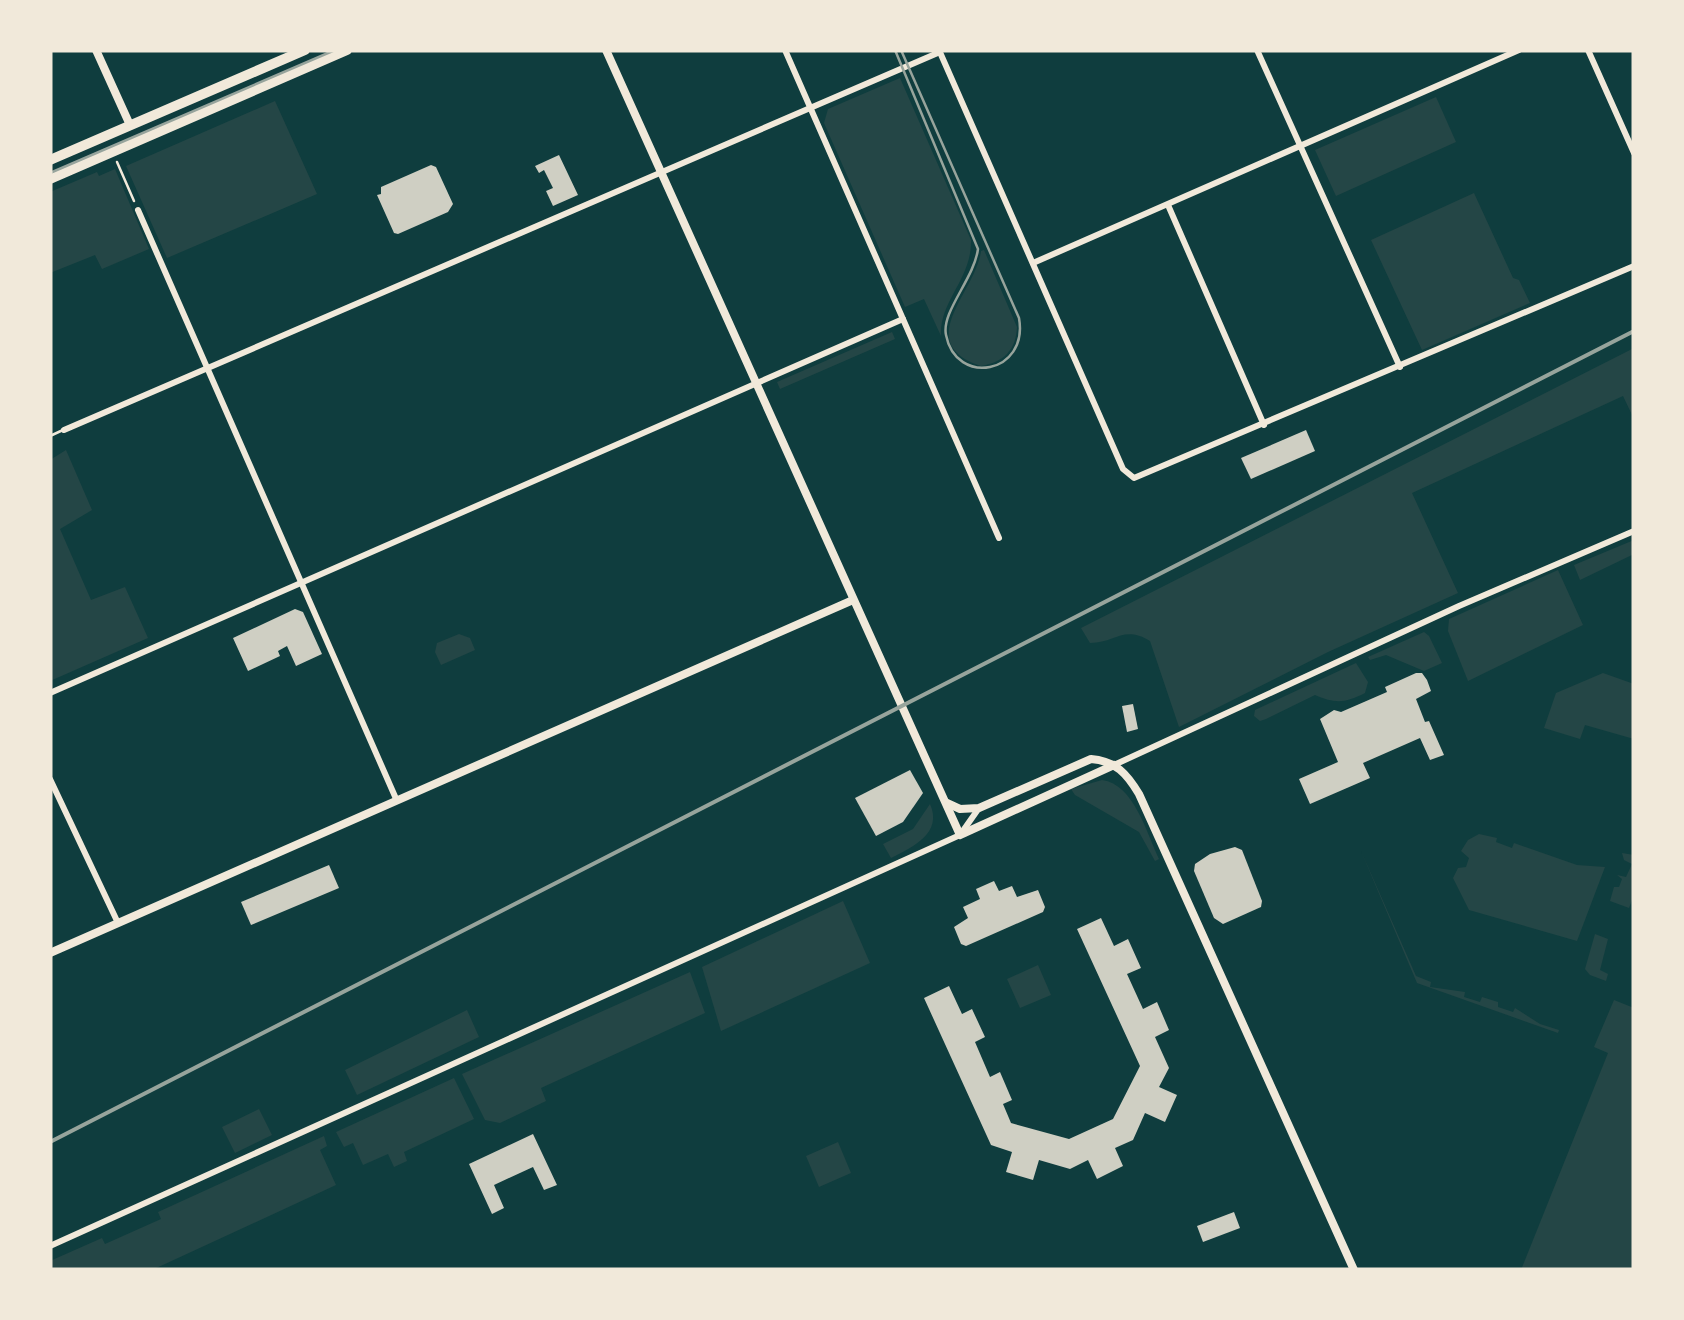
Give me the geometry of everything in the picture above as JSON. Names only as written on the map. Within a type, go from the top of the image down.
[{"type":"main road","points":[[50,160],[305,50]]},
{"type":"main road","points":[[50,179],[347,50]]},
{"type":"main road","points":[[130,125],[137,141]]},
{"type":"street","points":[[96,50],[130,125]]},
{"type":"street","points":[[606,50],[960,835]]},
{"type":"street","points":[[785,50],[999,538]]},
{"type":"street","points":[[64,430],[941,50],[1122,470],[1134,478],[1634,266]]},
{"type":"street","points":[[1257,50],[1400,368]]},
{"type":"street","points":[[1032,263],[1519,50]]},
{"type":"street","points":[[1588,50],[1634,153]]},
{"type":"street","points":[[1168,204],[1264,426]]},
{"type":"street","points":[[138,210],[397,800]]},
{"type":"street","points":[[50,693],[903,319]]},
{"type":"street","points":[[50,1246],[1459,606],[1634,532]]},
{"type":"street","points":[[50,953],[852,600]]},
{"type":"street","points":[[944,800],[960,809],[979,808],[1091,759],[1123,771],[1139,794],[1354,1270]]},
{"type":"street","points":[[50,779],[118,923]]},
{"type":"street","points":[[960,835],[979,808]]},
{"type":"lane","points":[[50,436],[64,430]]},
{"type":"path","points":[[116,161],[138,210]]},
{"type":"shaded area","points":[[900,78],[971,240],[966,267],[945,312],[941,336],[924,299],[905,307],[824,123],[828,109]]},
{"type":"shaded area","points":[[1436,97],[1456,142],[1336,196],[1315,150]]},
{"type":"shaded area","points":[[275,101],[317,194],[167,258],[126,166]]},
{"type":"shaded area","points":[[115,169],[149,249],[102,269],[95,255],[50,273],[50,192],[97,172],[99,176]]},
{"type":"shaded area","points":[[1474,193],[1513,278],[1519,280],[1530,303],[1422,350],[1371,240]]},
{"type":"shaded area","points":[[984,250],[1017,327],[1007,354],[981,366],[961,356],[951,344],[949,330]]},
{"type":"shaded area","points":[[892,332],[895,339],[780,389],[777,382]]},
{"type":"shaded area","points":[[1634,348],[1634,419],[1623,396],[1412,493],[1458,593],[1328,652],[1179,727],[1150,641],[1126,635],[1090,643],[1081,628]]},
{"type":"shaded area","points":[[66,450],[92,510],[60,529],[91,600],[125,587],[148,638],[50,681],[50,460]]},
{"type":"shaded area","points":[[1634,540],[1634,554],[1580,580],[1574,565]]},
{"type":"shaded area","points":[[1558,570],[1583,625],[1468,681],[1448,631],[1449,619]]},
{"type":"shaded area","points":[[1424,632],[1442,663],[1424,671],[1386,655],[1370,660],[1368,657]]},
{"type":"shaded area","points":[[459,634],[470,638],[475,650],[441,665],[435,652],[437,643]]},
{"type":"shaded area","points":[[1356,663],[1368,682],[1365,693],[1340,701],[1315,695],[1266,719],[1260,721],[1254,716],[1255,710]]},
{"type":"shaded area","points":[[1603,673],[1634,684],[1634,739],[1585,725],[1580,739],[1544,728],[1556,693]]},
{"type":"shaded area","points":[[1102,780],[1131,800],[1159,859],[1155,861],[1139,832],[1071,789]]},
{"type":"shaded area","points":[[930,804],[932,823],[924,838],[891,858],[883,844],[913,829]]},
{"type":"shaded area","points":[[1479,834],[1497,838],[1496,842],[1512,848],[1514,843],[1577,865],[1605,867],[1577,941],[1469,910],[1453,878],[1458,868],[1466,867],[1469,858],[1461,851],[1468,840]]},
{"type":"shaded area","points":[[1361,851],[1416,976],[1431,982],[1430,987],[1465,992],[1464,997],[1480,1002],[1482,997],[1513,1012],[1515,1008],[1540,1024],[1559,1030],[1558,1033],[1417,983]]},
{"type":"shaded area","points":[[1622,853],[1634,855],[1634,895],[1629,908],[1610,901],[1614,887],[1619,887],[1622,879],[1617,875],[1626,877],[1632,864],[1624,860]]},
{"type":"shaded area","points":[[843,901],[870,963],[721,1031],[702,967]]},
{"type":"shaded area","points":[[1595,934],[1608,939],[1600,970],[1608,974],[1606,981],[1585,969]]},
{"type":"shaded area","points":[[1038,965],[1051,995],[1020,1008],[1007,979]]},
{"type":"shaded area","points":[[690,972],[705,1013],[541,1088],[546,1101],[500,1123],[485,1120],[462,1074]]},
{"type":"shaded area","points":[[1614,1000],[1634,1008],[1634,1270],[1521,1270],[1608,1053],[1594,1047]]},
{"type":"shaded area","points":[[467,1010],[479,1037],[357,1095],[345,1070]]},
{"type":"shaded area","points":[[454,1078],[474,1119],[404,1152],[407,1161],[394,1167],[388,1154],[363,1165],[353,1143],[344,1147],[336,1132]]},
{"type":"shaded area","points":[[259,1109],[272,1135],[235,1153],[222,1127]]},
{"type":"shaded area","points":[[324,1136],[327,1146],[320,1150],[336,1185],[152,1270],[50,1270],[50,1261],[102,1238],[105,1244],[161,1219],[158,1212]]},
{"type":"shaded area","points":[[838,1142],[851,1173],[819,1187],[806,1156]]},
{"type":"building","points":[[559,155],[578,195],[553,206],[546,191],[553,188],[544,170],[539,173],[535,166]]},
{"type":"building","points":[[431,165],[436,167],[453,204],[448,212],[394,233],[377,195],[381,194],[381,187]]},
{"type":"building","points":[[1306,430],[1315,451],[1251,479],[1241,458]]},
{"type":"building","points":[[295,609],[303,612],[322,654],[296,666],[287,646],[278,651],[280,656],[248,671],[233,638]]},
{"type":"building","points":[[1422,673],[1431,691],[1416,699],[1444,755],[1430,760],[1420,738],[1363,763],[1370,778],[1310,804],[1299,779],[1338,762],[1320,719],[1334,710],[1341,712],[1387,692],[1385,687]]},
{"type":"building","points":[[1133,704],[1138,729],[1127,732],[1122,706]]},
{"type":"building","points":[[910,770],[923,793],[903,822],[876,836],[855,798]]},
{"type":"building","points":[[1235,847],[1242,850],[1262,901],[1261,907],[1223,924],[1214,918],[1194,871],[1195,864],[1210,854]]},
{"type":"building","points":[[329,865],[339,888],[251,925],[241,902]]},
{"type":"building","points":[[994,881],[999,891],[1012,886],[1017,897],[1038,890],[1045,907],[1043,912],[966,946],[961,944],[954,927],[968,918],[963,907],[980,899],[976,889]]},
{"type":"building","points":[[1101,918],[1114,946],[1128,939],[1141,968],[1127,974],[1143,1009],[1157,1002],[1169,1030],[1155,1037],[1169,1068],[1159,1087],[1177,1095],[1165,1122],[1145,1113],[1133,1140],[1115,1148],[1123,1166],[1097,1179],[1088,1160],[1070,1169],[1039,1160],[1033,1180],[1006,1172],[1012,1152],[991,1145],[924,998],[949,986],[962,1014],[972,1009],[985,1037],[975,1042],[990,1077],[1000,1072],[1012,1100],[1003,1104],[1011,1123],[1069,1139],[1113,1119],[1140,1066],[1077,929]]},
{"type":"building","points":[[533,1134],[557,1185],[544,1190],[533,1167],[494,1185],[504,1208],[492,1214],[469,1164]]},
{"type":"building","points":[[1234,1212],[1240,1228],[1203,1242],[1197,1226]]},
{"type":"tram line","points":[[50,173],[335,50]]},
{"type":"tram line","points":[[895,50],[978,249],[971,272],[948,316],[946,335],[952,351],[963,362],[990,367],[1013,352],[1019,337],[1019,318],[901,50]]},
{"type":"railway","points":[[50,1142],[1634,331]]}]
